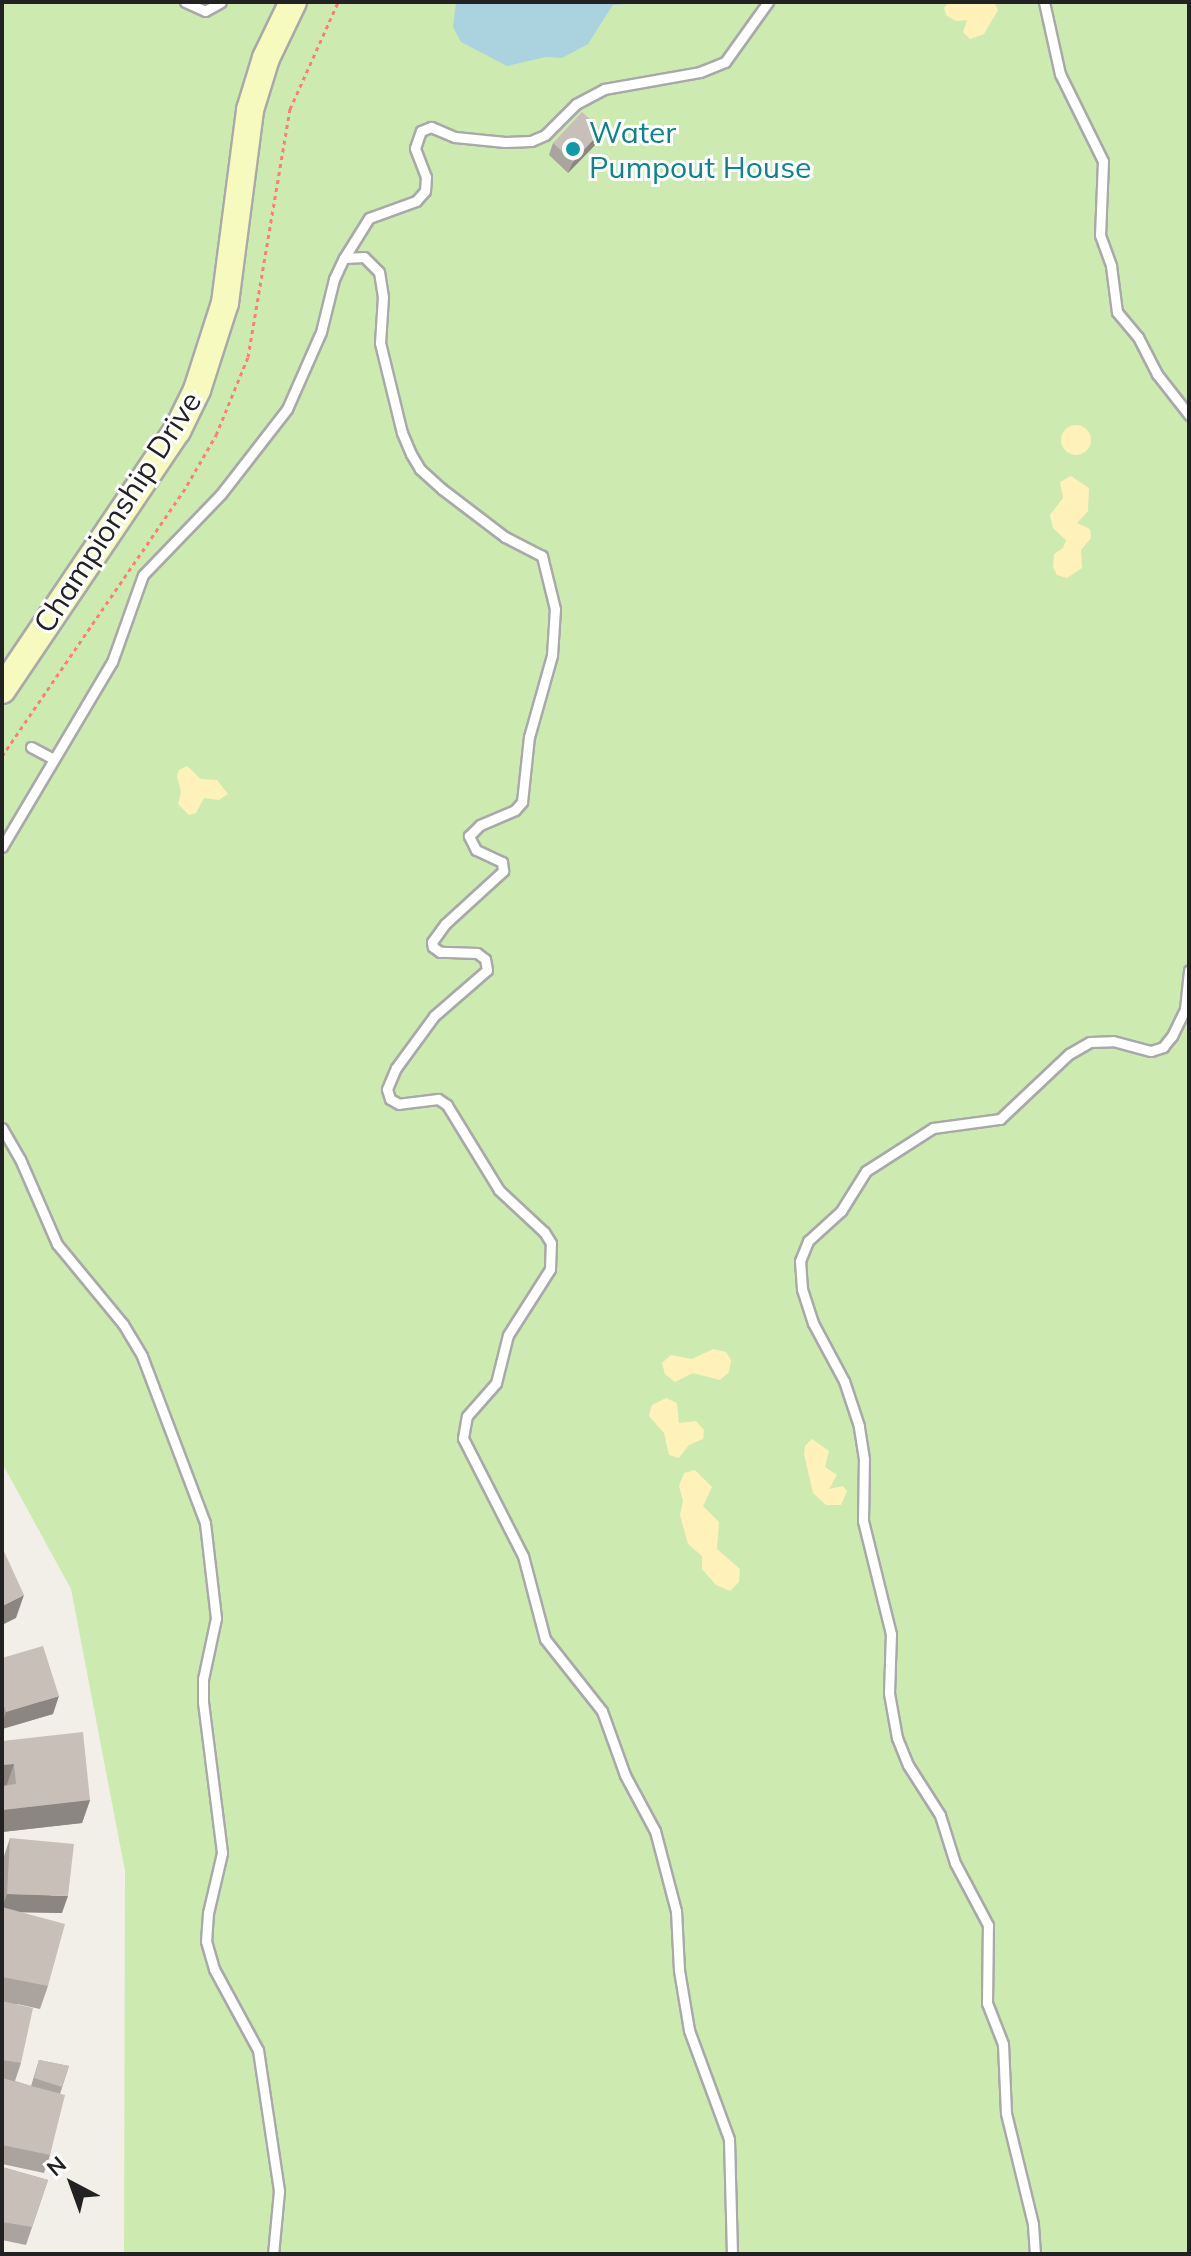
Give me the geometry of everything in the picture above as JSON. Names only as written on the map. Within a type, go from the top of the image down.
[{"type":"street","name":"Championship Drive","points":[[2,690],[177,431],[197,390],[225,303],[250,110],[266,58],[293,2]]},
{"type":"lane","points":[[185,2],[205,11],[221,2]]},
{"type":"lane","points":[[2,847],[52,758],[112,662],[143,575],[221,494],[287,409],[321,332],[334,279],[369,218],[416,201],[425,191],[426,177],[415,148],[421,131],[431,127],[455,137],[531,141],[551,131],[583,99],[604,89],[700,72],[725,62],[768,2]]},
{"type":"lane","points":[[1044,2],[1062,81],[1103,161],[1100,235],[1111,266],[1117,312],[1138,337],[1157,374],[1189,415]]},
{"type":"lane","points":[[344,258],[364,257],[379,272],[383,297],[380,343],[402,433],[420,469],[505,537],[542,556],[555,609],[552,655],[529,737],[522,802],[510,814],[480,825],[469,836],[476,850],[502,862],[503,871],[445,924],[432,942],[440,952],[477,953],[485,959],[487,970],[434,1016],[396,1068],[387,1089],[390,1099],[399,1104],[438,1099],[447,1105],[499,1190],[544,1232],[551,1243],[550,1269],[508,1335],[496,1383],[467,1416],[463,1438],[523,1556],[545,1639],[602,1711],[621,1768],[655,1831],[676,1911],[679,1970],[689,2030],[729,2139],[732,2254]]},
{"type":"lane","points":[[31,747],[52,758]]},
{"type":"lane","points":[[1035,2254],[1033,2224],[1006,2113],[1003,2044],[987,2003],[988,1925],[955,1863],[940,1815],[908,1765],[897,1738],[889,1693],[891,1634],[863,1521],[864,1459],[859,1426],[844,1381],[823,1346],[808,1310],[802,1289],[800,1261],[808,1241],[841,1211],[866,1171],[933,1128],[1000,1119],[1083,1045],[1105,1040],[1151,1051],[1163,1047],[1185,1009],[1189,970]]},
{"type":"lane","points":[[2,1128],[20,1159],[57,1244],[123,1324],[142,1356],[205,1523],[216,1618],[202,1694],[222,1853],[208,1913],[206,1941],[214,1969],[258,2050],[279,2191],[273,2254]]},
{"type":"green space","points":[[2,2],[1189,2],[1189,2254],[124,2254],[125,1871],[71,1589],[2,1463]]},
{"type":"sand","points":[[949,2],[994,2],[998,10],[984,34],[970,39],[963,32],[967,20],[956,21],[947,16],[944,8]]},
{"type":"sand","points":[[1076,425],[1086,430],[1091,440],[1086,450],[1076,455],[1066,450],[1061,440],[1066,430]]},
{"type":"sand","points":[[1071,476],[1089,488],[1088,511],[1077,523],[1090,529],[1091,538],[1081,550],[1082,568],[1067,578],[1057,575],[1053,567],[1054,554],[1063,548],[1066,540],[1053,528],[1050,515],[1063,498],[1060,482]]},
{"type":"sand","points":[[187,766],[201,779],[217,780],[228,794],[219,800],[204,798],[196,813],[189,815],[178,804],[181,792],[177,776],[179,770]]},
{"type":"sand","points":[[713,1349],[726,1352],[731,1360],[729,1372],[720,1380],[693,1373],[675,1382],[665,1374],[662,1363],[671,1355],[692,1359]]},
{"type":"sand","points":[[666,1398],[677,1403],[679,1423],[696,1421],[704,1430],[703,1439],[689,1445],[679,1458],[669,1455],[664,1433],[649,1416],[652,1405]]},
{"type":"sand","points":[[812,1439],[829,1451],[825,1467],[837,1475],[829,1489],[843,1486],[847,1491],[841,1505],[826,1505],[813,1493],[804,1454],[805,1446]]},
{"type":"sand","points":[[695,1470],[712,1487],[703,1506],[719,1522],[717,1549],[740,1569],[739,1582],[730,1591],[716,1585],[702,1569],[702,1556],[688,1544],[680,1515],[683,1501],[679,1486],[684,1473]]},
{"type":"water","points":[[456,2],[657,2],[613,5],[588,44],[562,58],[546,57],[507,66],[461,42],[453,27]]},
{"type":"building","points":[[582,112],[602,130],[573,162],[553,143]]},
{"type":"building","points":[[2,1547],[24,1595],[2,1606]]},
{"type":"building","points":[[43,1646],[59,1696],[6,1712],[2,1699],[2,1658]]},
{"type":"building","points":[[83,1732],[90,1800],[2,1810],[2,1786],[16,1784],[14,1764],[2,1765],[2,1741]]},
{"type":"building","points":[[10,1838],[74,1844],[68,1896],[7,1894]]},
{"type":"building","points":[[2,1907],[65,1924],[48,1986],[2,1977]]},
{"type":"building","points":[[2,2001],[33,2008],[21,2063],[2,2060]]},
{"type":"building","points":[[39,2060],[69,2066],[62,2087],[34,2078]]},
{"type":"building","points":[[2,2078],[65,2095],[50,2155],[2,2145]]},
{"type":"building","points":[[2,2167],[48,2180],[32,2227],[2,2222]]},
{"type":"place","name":"Water Pumpout House","points":[[573,149]]}]
